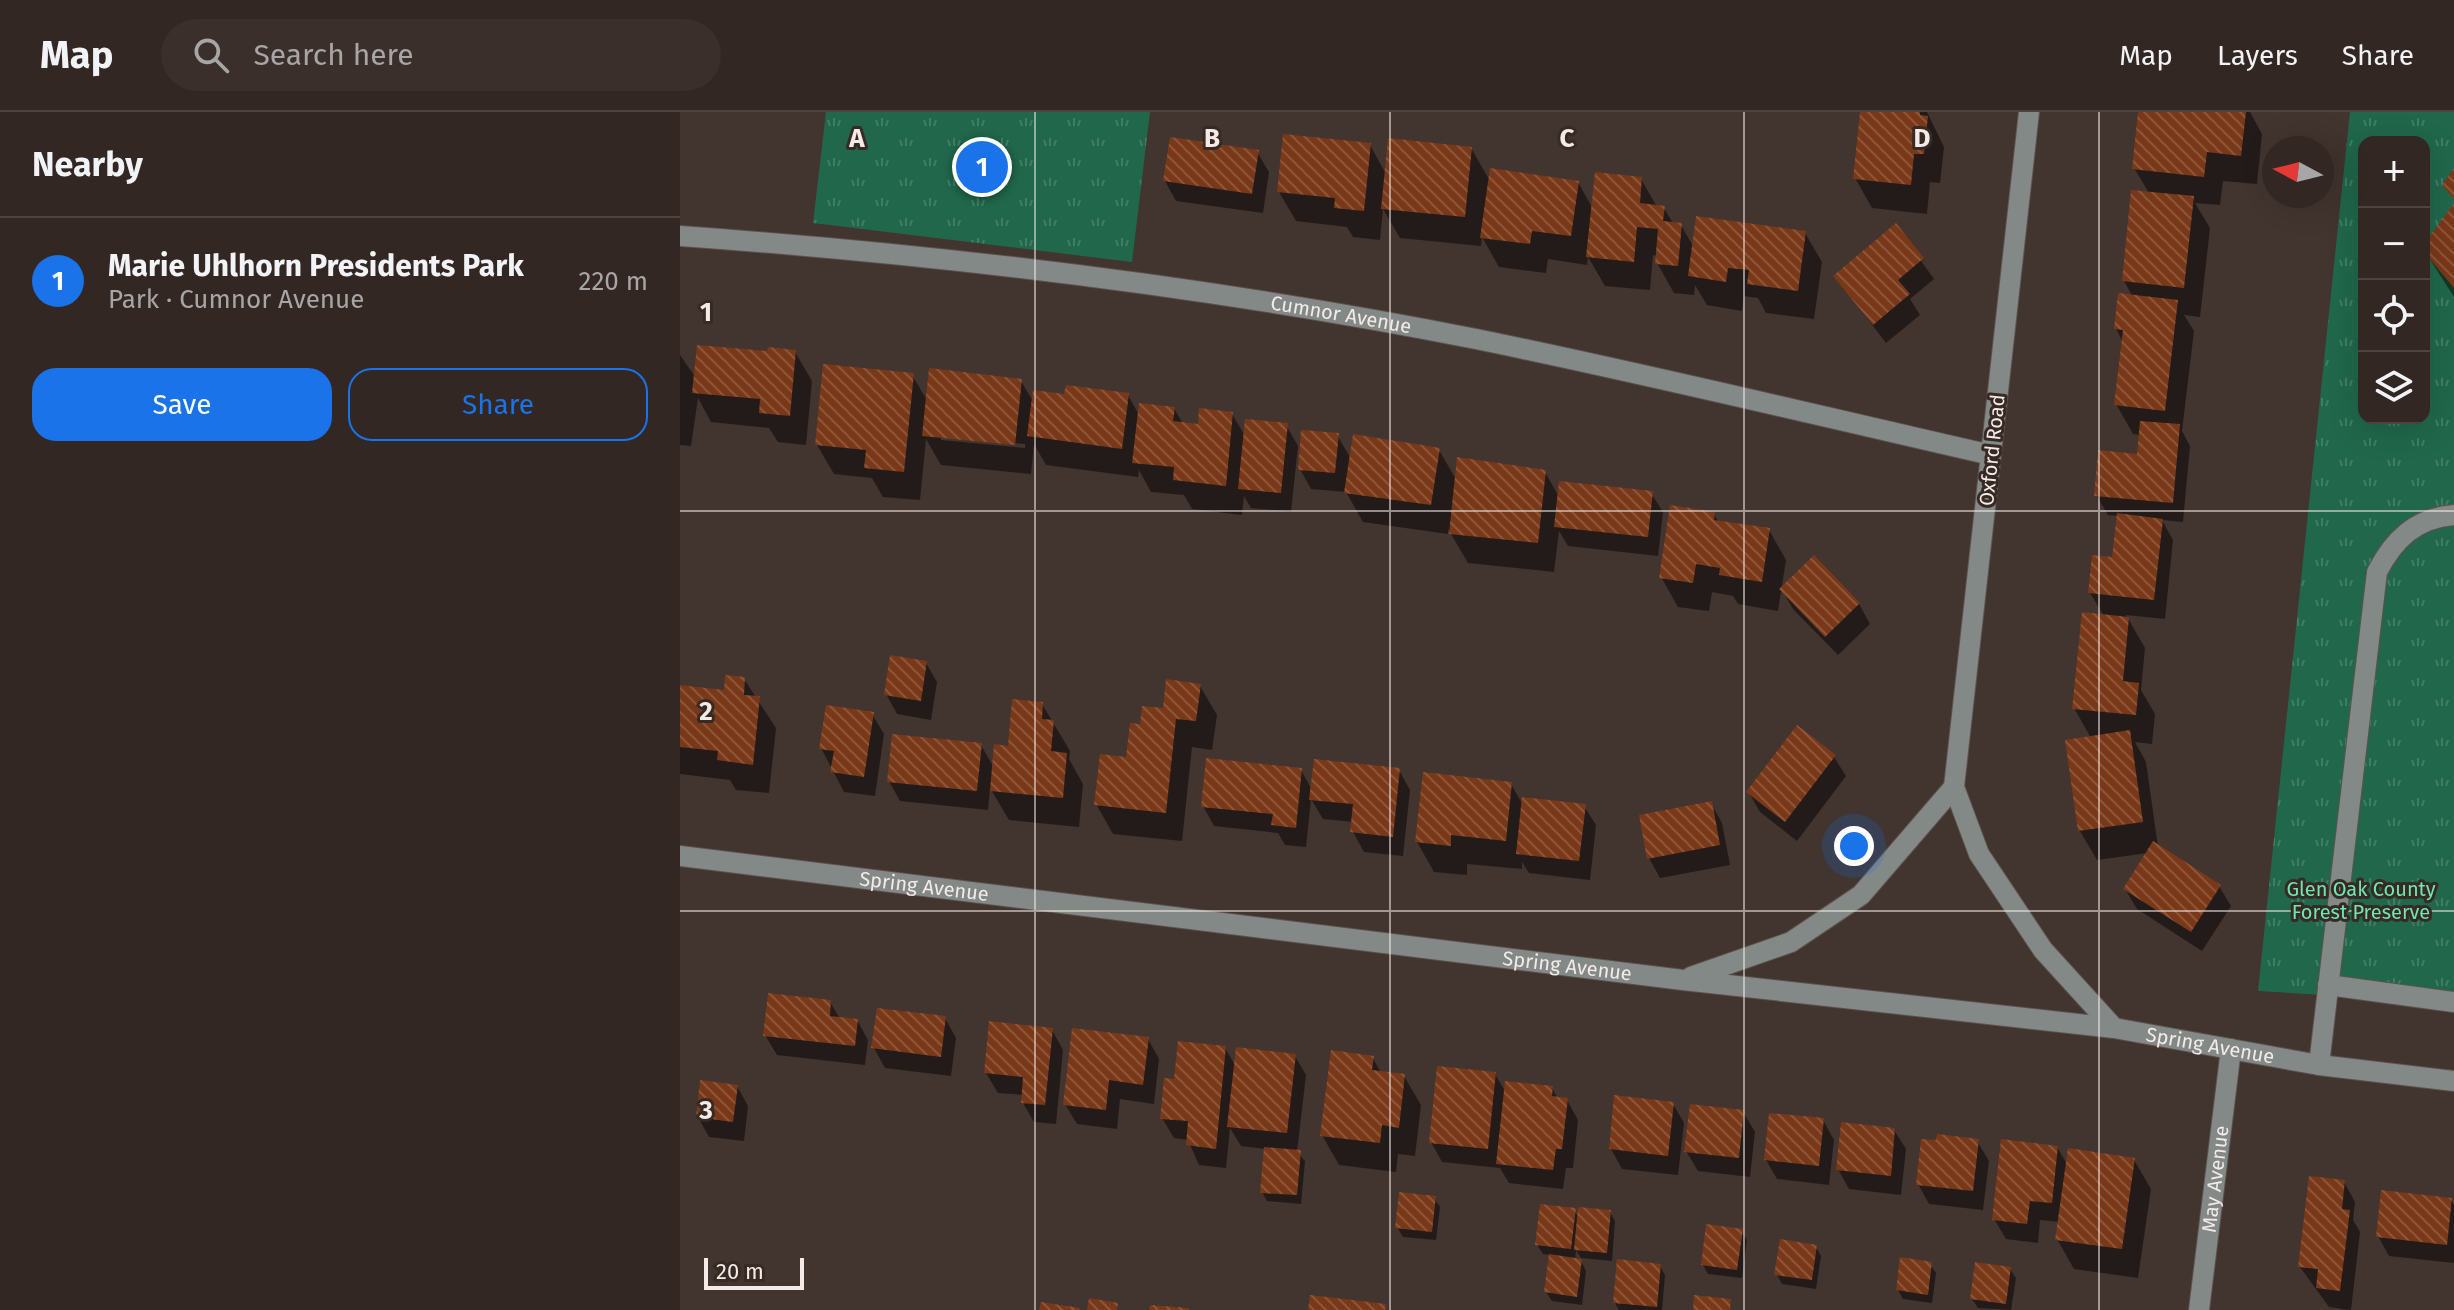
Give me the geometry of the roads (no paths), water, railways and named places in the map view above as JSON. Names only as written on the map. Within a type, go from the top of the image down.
[{"type":"street","name":"Oxford Road","points":[[2029,112],[1954,787],[1979,854],[2035,938],[2114,1028]]},
{"type":"street","name":"Cumnor Avenue","points":[[680,236],[996,264],[1314,309],[1628,371],[1991,455]]},
{"type":"street","points":[[2319,1065],[2377,572],[2390,548],[2410,528],[2435,517],[2454,515]]},
{"type":"street","points":[[1683,980],[1791,942],[1861,895],[1954,787]]},
{"type":"street","name":"Spring Avenue","points":[[680,856],[1683,980],[2114,1028],[2319,1065],[2454,1081]]},
{"type":"street","points":[[2328,985],[2454,1002]]},
{"type":"street","name":"May Avenue","points":[[2199,1310],[2231,1049]]},
{"type":"place","name":"Marie Uhlhorn Presidents Park","points":[[982,167]]},
{"type":"park label","name":"Glen Oak County Forest Preserve","points":[[2361,900]]}]
